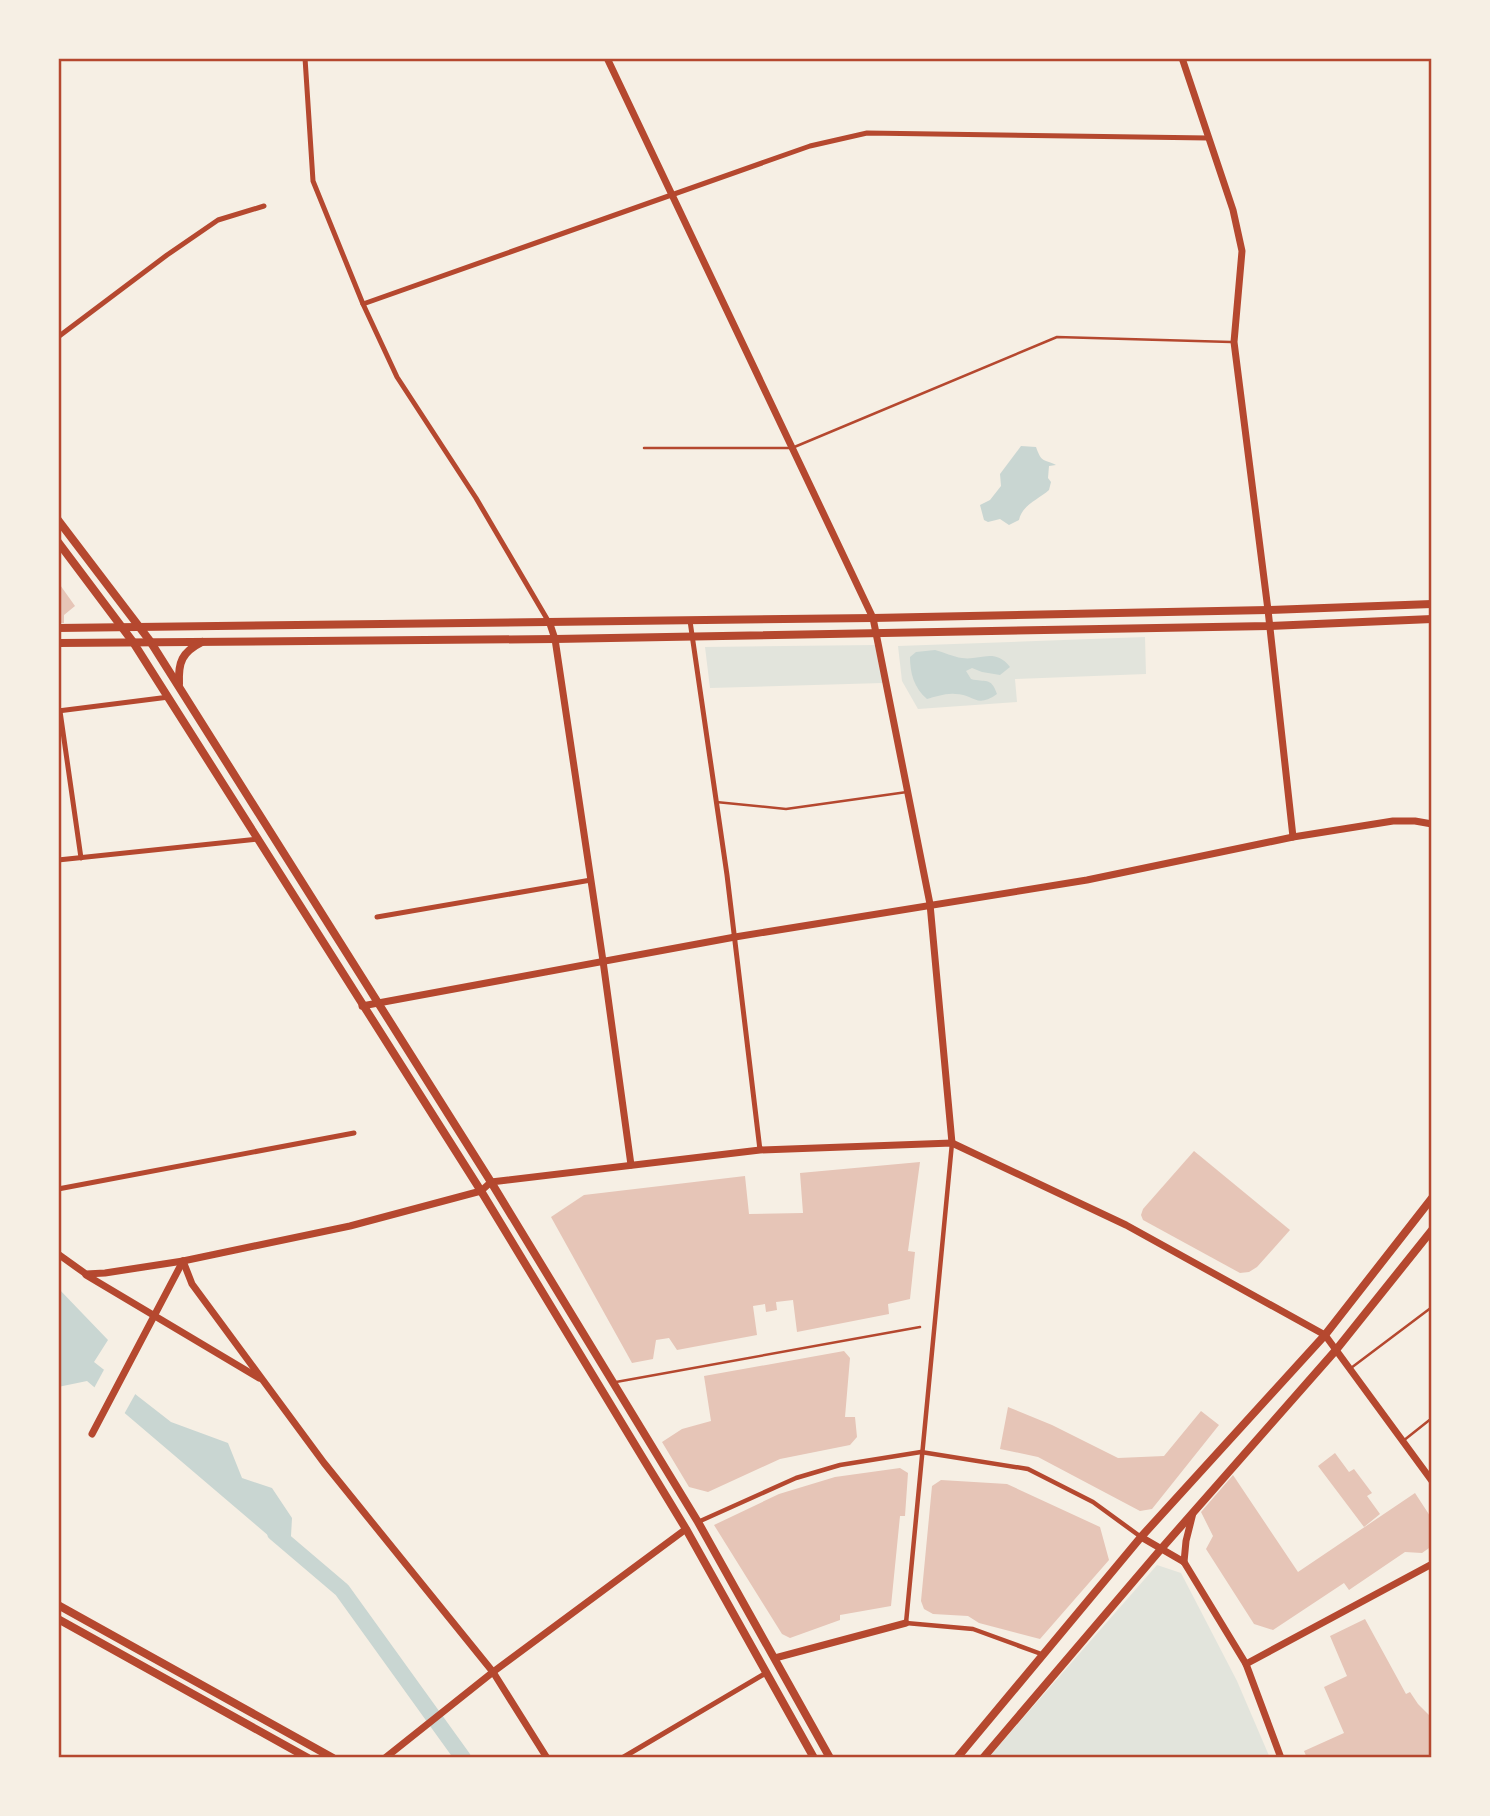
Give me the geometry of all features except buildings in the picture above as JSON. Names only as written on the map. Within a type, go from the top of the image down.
[{"type":"main road","points":[[58,520],[150,641],[491,1182],[698,1522],[830,1758]]},
{"type":"main road","points":[[58,542],[133,642],[169,697],[481,1191],[687,1530],[814,1758]]},
{"type":"main road","points":[[58,628],[550,624],[1268,610],[1432,604]]},
{"type":"main road","points":[[58,643],[555,639],[1269,625],[1432,619]]},
{"type":"main road","points":[[179,687],[180,661],[191,647],[204,640]]},
{"type":"main road","points":[[957,1758],[1141,1537],[1325,1335],[1432,1198]]},
{"type":"main road","points":[[983,1758],[1161,1549],[1336,1350],[1432,1230]]},
{"type":"main road","points":[[687,1530],[698,1522]]},
{"type":"main road","points":[[58,1605],[333,1758]]},
{"type":"main road","points":[[58,1619],[309,1758]]},
{"type":"street","points":[[305,58],[313,181],[363,304],[397,377],[476,498],[550,624],[555,639],[631,1165]]},
{"type":"street","points":[[607,58],[873,618],[930,904],[952,1143],[906,1623]]},
{"type":"street","points":[[1182,58],[1233,210],[1242,251],[1234,342],[1293,837]]},
{"type":"street","points":[[363,304],[810,146],[861,133],[1208,138]]},
{"type":"street","points":[[58,337],[167,254],[218,220],[264,206]]},
{"type":"street","points":[[690,621],[735,937],[760,1150]]},
{"type":"street","points":[[81,858],[59,711],[169,697]]},
{"type":"street","points":[[362,1006],[735,937],[1087,880],[1293,837],[1394,821],[1432,824]]},
{"type":"street","points":[[58,860],[259,839]]},
{"type":"street","points":[[377,917],[591,880]]},
{"type":"street","points":[[58,1189],[354,1133]]},
{"type":"street","points":[[86,1274],[183,1261],[350,1226],[481,1191],[491,1182],[760,1150],[952,1143],[1126,1225],[1325,1335],[1431,1477]]},
{"type":"street","points":[[58,1254],[86,1274],[263,1380]]},
{"type":"street","points":[[92,1434],[183,1261]]},
{"type":"street","points":[[183,1261],[192,1284],[324,1464],[493,1672],[547,1758]]},
{"type":"street","points":[[698,1522],[796,1478],[840,1465],[921,1452],[1028,1469],[1093,1502],[1141,1537],[1184,1562],[1245,1664],[1281,1758]]},
{"type":"street","points":[[1184,1562],[1193,1513]]},
{"type":"street","points":[[388,1756],[493,1672],[687,1530]]},
{"type":"street","points":[[1245,1664],[1432,1564]]},
{"type":"street","points":[[775,1658],[906,1623],[973,1629],[1045,1655]]},
{"type":"street","points":[[622,1758],[766,1673]]},
{"type":"lane","points":[[644,448],[792,448],[1056,337],[1234,342]]},
{"type":"lane","points":[[716,802],[786,809],[908,792]]},
{"type":"lane","points":[[1350,1369],[1432,1307]]},
{"type":"lane","points":[[612,1383],[920,1327]]},
{"type":"lane","points":[[1403,1441],[1432,1418]]},
{"type":"shaded area","points":[[1021,446],[1036,447],[1043,460],[1056,465],[1049,466],[1049,490],[1027,506],[1019,520],[1009,525],[1000,519],[988,522],[984,520],[980,505],[990,500],[1001,486],[1000,474]]},
{"type":"shaded area","points":[[1145,637],[1146,674],[1015,679],[1017,702],[918,709],[902,681],[898,646]]},
{"type":"shaded area","points":[[875,645],[883,683],[710,688],[705,647]]},
{"type":"shaded area","points":[[935,650],[962,658],[993,656],[1010,667],[1000,675],[972,668],[966,671],[971,679],[990,682],[997,694],[990,698],[979,701],[952,694],[927,699],[914,680],[910,657],[916,652]]},
{"type":"shaded area","points":[[58,1288],[108,1340],[94,1362],[171,1422],[228,1443],[242,1478],[272,1488],[292,1518],[290,1554],[87,1381],[58,1387]]},
{"type":"shaded area","points":[[1157,1565],[1181,1573],[1237,1681],[1270,1758],[988,1758]]},
{"type":"pier","points":[[106,1366],[137,1391],[123,1416],[93,1390]]},
{"type":"waterway","points":[[275,1533],[342,1590],[463,1758]]}]
